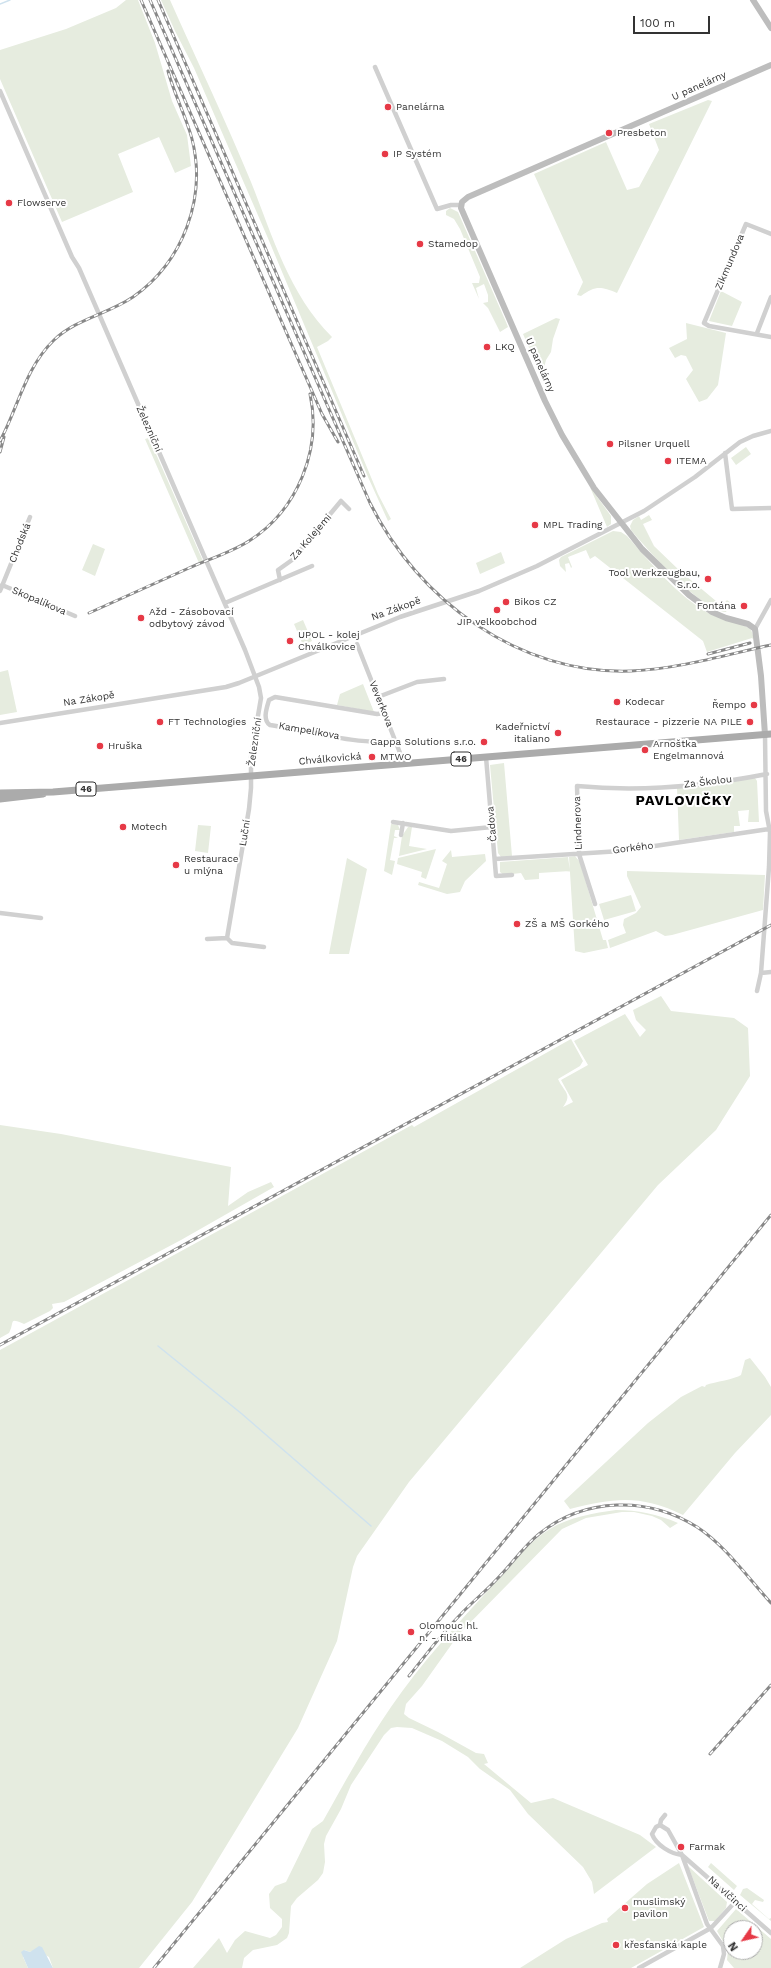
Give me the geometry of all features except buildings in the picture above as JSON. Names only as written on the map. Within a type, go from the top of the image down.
[{"type":"main road","name":"Chválkovická","points":[[0,793],[53,792],[486,756],[768,735]]},
{"type":"main road","name":"Chválkovická","points":[[0,799],[25,798],[53,792]]},
{"type":"street","points":[[753,0],[771,28]]},
{"type":"street","name":"U panelárny","points":[[375,67],[437,209],[461,204],[468,197],[771,66]]},
{"type":"street","name":"Železniční","points":[[0,91],[256,676],[261,698],[250,757],[251,776]]},
{"type":"street","name":"U panelárny","points":[[461,204],[462,213],[551,414],[577,462],[621,523]]},
{"type":"street","name":"Zikmundova","points":[[757,333],[734,331],[704,324],[746,224],[771,234]]},
{"type":"street","points":[[771,296],[757,333],[771,337]]},
{"type":"street","name":"Na Zákopě","points":[[0,723],[226,687],[256,676],[400,617],[480,591],[536,566],[621,523],[671,494],[747,438],[771,431]]},
{"type":"street","points":[[725,454],[732,510],[771,508]]},
{"type":"street","name":"Za Kolejemi","points":[[280,580],[278,570],[292,560],[341,501],[349,508]]},
{"type":"street","name":"Chodská","points":[[0,591],[30,517]]},
{"type":"street","points":[[621,523],[655,563],[701,605],[712,612],[726,618],[748,624],[755,629]]},
{"type":"street","name":"Za Kolejemi","points":[[225,603],[312,566]]},
{"type":"street","name":"Skopalíkova","points":[[2,586],[75,616]]},
{"type":"street","points":[[757,991],[761,973],[768,879],[769,829],[766,811],[768,735],[755,629],[771,600]]},
{"type":"street","name":"Veverkova","points":[[357,644],[404,763]]},
{"type":"street","points":[[378,697],[417,682],[444,678]]},
{"type":"street","name":"Kampelíkova","points":[[385,713],[377,714],[275,697],[269,700],[266,718],[270,725],[378,742],[395,740]]},
{"type":"street","name":"Čadova","points":[[486,756],[496,876],[512,876]]},
{"type":"street","name":"Za Školou","points":[[577,786],[618,789],[688,785],[767,774]]},
{"type":"street","name":"Luční","points":[[227,938],[249,809],[251,776]]},
{"type":"street","name":"Lindnerova","points":[[577,786],[581,854],[595,904]]},
{"type":"street","points":[[393,822],[451,831],[492,827]]},
{"type":"street","points":[[401,835],[402,823]]},
{"type":"street","name":"Gorkého","points":[[495,860],[621,851],[769,829]]},
{"type":"street","points":[[0,913],[41,918]]},
{"type":"street","points":[[207,939],[227,938],[232,943],[264,947]]},
{"type":"street","points":[[761,973],[771,972]]},
{"type":"street","points":[[660,1825],[661,1820],[665,1815]]},
{"type":"street","name":"Na vlčinci","points":[[682,1855],[676,1855],[654,1839],[652,1834],[660,1825],[668,1830],[682,1855],[771,1933]]},
{"type":"street","points":[[682,1855],[707,1924],[724,1948],[720,1968]]},
{"type":"street","points":[[639,1968],[711,1928],[736,1902]]},
{"type":"shaded area","points":[[126,0],[138,0],[155,43],[172,101],[187,135],[191,166],[175,173],[159,137],[118,154],[133,192],[62,222],[0,79],[0,50],[66,29],[116,8]]},
{"type":"shaded area","points":[[161,0],[170,0],[232,136],[275,244],[293,284],[317,320],[332,337],[317,347],[378,494],[391,519],[388,521],[194,68]]},
{"type":"shaded area","points":[[708,100],[712,101],[617,293],[598,288],[590,290],[581,296],[577,295],[583,282],[534,174],[606,142],[627,190],[639,187],[659,150],[649,124]]},
{"type":"shaded area","points":[[450,208],[458,212],[506,322],[508,327],[500,332],[488,308],[483,303],[488,302],[488,295],[484,284],[476,288],[479,299],[472,283],[479,283],[480,277],[460,229],[454,219],[446,215],[446,211]]},
{"type":"shaded area","points":[[721,291],[742,302],[732,326],[709,321]]},
{"type":"shaded area","points":[[556,318],[560,319],[553,339],[551,352],[546,360],[543,372],[545,384],[523,334]]},
{"type":"shaded area","points":[[686,323],[726,333],[718,385],[707,399],[699,402],[686,379],[693,370],[686,356],[681,355],[675,358],[669,348],[687,339]]},
{"type":"shaded area","points":[[149,438],[203,561],[199,563],[145,439]]},
{"type":"shaded area","points":[[746,447],[751,454],[736,465],[731,458]]},
{"type":"shaded area","points":[[590,487],[611,516],[611,524],[607,527]]},
{"type":"shaded area","points":[[649,515],[652,520],[643,524],[654,546],[680,571],[722,606],[727,600],[731,603],[726,612],[715,609],[689,591],[661,564],[631,530],[630,526],[633,520],[639,516],[641,520]]},
{"type":"shaded area","points":[[613,531],[621,532],[627,536],[676,589],[698,607],[710,614],[748,627],[752,632],[754,640],[752,638],[707,652],[703,641],[595,556],[590,559],[586,550],[568,557],[572,567],[571,568],[569,563],[565,564],[566,572],[560,566],[559,560],[561,557]]},
{"type":"shaded area","points":[[93,544],[105,549],[95,576],[82,570]]},
{"type":"shaded area","points":[[501,552],[505,563],[480,574],[476,563]]},
{"type":"shaded area","points":[[303,620],[312,641],[303,645],[294,624]]},
{"type":"shaded area","points":[[8,670],[17,712],[0,715],[0,672]]},
{"type":"shaded area","points":[[363,684],[374,712],[337,705],[340,694]]},
{"type":"shaded area","points":[[504,763],[512,856],[501,857],[498,853],[490,765]]},
{"type":"shaded area","points":[[755,778],[757,781],[759,822],[748,822],[749,810],[738,811],[740,826],[734,826],[734,832],[679,840],[677,788]]},
{"type":"shaded area","points":[[391,824],[398,825],[400,830],[395,830],[394,836],[398,838],[394,838],[390,860],[395,861],[392,875],[384,871]]},
{"type":"shaded area","points":[[198,825],[211,826],[208,853],[195,851]]},
{"type":"shaded area","points":[[408,827],[412,827],[409,846],[427,849],[399,856],[402,836]]},
{"type":"shaded area","points":[[436,849],[426,879],[421,877],[422,872],[397,864],[398,858]]},
{"type":"shaded area","points":[[451,850],[452,857],[485,854],[486,861],[465,881],[460,892],[447,894],[418,885],[419,882],[439,888],[447,864],[442,861]]},
{"type":"shaded area","points":[[575,856],[580,862],[603,940],[606,940],[608,948],[584,953],[575,951],[569,857]]},
{"type":"shaded area","points":[[568,857],[570,871],[539,873],[539,879],[525,880],[521,873],[504,875],[500,872],[500,862]]},
{"type":"shaded area","points":[[347,858],[367,869],[349,954],[329,954]]},
{"type":"shaded area","points":[[627,871],[765,875],[763,910],[672,935],[665,936],[656,931],[610,948],[608,940],[626,933],[623,925],[624,919],[636,913],[641,907],[627,876]]},
{"type":"shaded area","points":[[631,895],[636,911],[604,920],[599,904]]},
{"type":"shaded area","points":[[661,996],[671,1011],[734,1018],[748,1028],[750,1076],[716,1130],[658,1185],[409,1482],[357,1556],[353,1567],[337,1641],[298,1728],[192,1902],[139,1968],[53,1968],[49,1957],[35,1950],[30,1952],[24,1950],[23,1957],[28,1968],[0,1968],[0,1350],[412,1125],[414,1127],[571,1039],[583,1061],[580,1066],[558,1079],[567,1096],[566,1103],[563,1107],[573,1102],[561,1080],[588,1065],[574,1041],[625,1014],[640,1037],[646,1030],[636,1020],[633,1010]]},
{"type":"shaded area","points":[[0,1125],[61,1134],[231,1167],[228,1206],[248,1192],[271,1182],[274,1187],[181,1240],[64,1302],[52,1304],[53,1308],[50,1311],[24,1324],[14,1321],[9,1333],[0,1338]]},
{"type":"shaded area","points":[[750,1358],[771,1387],[771,1415],[735,1453],[683,1515],[668,1508],[640,1501],[627,1500],[600,1502],[570,1509],[564,1501],[648,1423],[681,1397],[702,1386],[705,1387],[706,1385],[741,1375],[745,1360]]},
{"type":"shaded area","points":[[616,1510],[647,1513],[678,1523],[670,1528],[661,1520],[652,1516],[634,1512],[622,1512],[586,1518],[562,1529],[459,1634],[422,1686],[406,1704],[404,1714],[476,1753],[484,1754],[488,1763],[484,1764],[531,1803],[553,1798],[640,1835],[656,1847],[594,1894],[592,1882],[583,1867],[528,1814],[510,1790],[480,1769],[468,1757],[442,1741],[412,1728],[391,1728],[384,1735],[351,1785],[341,1809],[326,1836],[324,1844],[325,1862],[323,1873],[318,1880],[297,1898],[291,1906],[289,1933],[287,1938],[277,1945],[253,1950],[244,1958],[242,1968],[193,1968],[219,1938],[227,1953],[235,1940],[245,1931],[270,1938],[276,1935],[282,1927],[282,1919],[270,1908],[269,1894],[275,1886],[286,1882],[312,1829],[323,1821],[364,1749],[403,1691],[440,1644],[520,1554],[542,1534],[565,1521],[582,1516]]},
{"type":"shaded area","points":[[679,1863],[704,1927],[631,1968],[520,1968],[566,1939],[602,1923],[608,1922],[607,1919],[647,1884]]},
{"type":"shaded area","points":[[711,1863],[737,1886],[734,1890],[708,1867]]},
{"type":"shaded area","points":[[688,1866],[727,1902],[726,1908],[715,1921],[709,1921]]},
{"type":"shaded area","points":[[747,1888],[764,1900],[763,1902],[755,1900],[752,1904],[769,1919],[771,1918],[771,1921],[740,1895],[743,1889]]},
{"type":"shaded area","points":[[736,1909],[749,1920],[726,1920]]},
{"type":"shaded area","points":[[723,1924],[723,1941],[717,1931]]},
{"type":"shaded area","points":[[763,1932],[771,1939],[771,1968],[734,1968],[727,1960],[763,1960]]},
{"type":"water","points":[[39,1946],[42,1947],[53,1968],[28,1968],[21,1952],[24,1950],[30,1952]]},
{"type":"waterway","points":[[0,4],[10,0]]},
{"type":"waterway","points":[[158,1346],[242,1414],[371,1526]]},
{"type":"railway","points":[[141,0],[322,414],[338,442]]},
{"type":"railway","points":[[150,0],[370,503],[390,538],[415,571],[444,600],[476,625],[512,645],[550,660],[590,669],[631,671],[666,668],[771,645]]},
{"type":"railway","points":[[158,0],[364,476]]},
{"type":"railway","points":[[0,441],[29,376],[44,351],[54,340],[72,327],[133,297],[151,283],[178,247],[187,227],[193,206],[196,184],[196,161],[192,139],[168,71]]},
{"type":"railway","points":[[89,613],[234,549],[249,541],[266,528],[281,513],[293,495],[309,457],[313,415],[310,394]]},
{"type":"railway","points":[[0,452],[4,437]]},
{"type":"railway","points":[[708,654],[750,643]]},
{"type":"railway","points":[[0,1345],[771,925]]},
{"type":"railway","points":[[154,1968],[771,1215]]},
{"type":"railway","points":[[409,1676],[454,1621],[492,1584],[533,1539],[557,1522],[576,1513],[596,1507],[617,1505],[638,1506],[658,1510],[678,1517],[697,1527],[718,1543],[771,1603]]},
{"type":"railway","points":[[710,1754],[771,1685]]},
{"type":"place","name":"Panelárna","points":[[388,107]]},
{"type":"place","name":"Presbeton","points":[[609,133]]},
{"type":"place","name":"IP Systém","points":[[385,154]]},
{"type":"place","name":"Flowserve","points":[[9,203]]},
{"type":"place","name":"Stamedop","points":[[420,244]]},
{"type":"place","name":"LKQ","points":[[487,347]]},
{"type":"place","name":"Pilsner Urquell","points":[[610,444]]},
{"type":"place","name":"ITEMA","points":[[668,461]]},
{"type":"place","name":"MPL Trading","points":[[535,525]]},
{"type":"place","name":"Tool Werkzeugbau, S.r.o.","points":[[708,579]]},
{"type":"place","name":"Bikos CZ","points":[[506,602]]},
{"type":"place","name":"Fontána","points":[[744,606]]},
{"type":"place","name":"JIP velkoobchod","points":[[497,610]]},
{"type":"place","name":"Ažd - Zásobovací odbytový závod","points":[[141,618]]},
{"type":"place","name":"UPOL - kolej Chválkovice","points":[[290,641]]},
{"type":"place","name":"Kodecar","points":[[617,702]]},
{"type":"place","name":"Řempo","points":[[754,705]]},
{"type":"place","name":"FT Technologies","points":[[160,722]]},
{"type":"place","name":"Restaurace - pizzerie NA PILE","points":[[750,722]]},
{"type":"place","name":"Kadeřnictví italiano","points":[[558,733]]},
{"type":"place","name":"Gappa Solutions s.r.o.","points":[[484,742]]},
{"type":"place","name":"Hruška","points":[[100,746]]},
{"type":"place","name":"Arnoštka Engelmannová","points":[[645,750]]},
{"type":"place","name":"MTWO","points":[[372,757]]},
{"type":"place","name":"Motech","points":[[123,827]]},
{"type":"place","name":"Restaurace u mlýna","points":[[176,865]]},
{"type":"place","name":"ZŠ a MŠ Gorkého","points":[[517,924]]},
{"type":"place","name":"Olomouc hl. n. - filiálka","points":[[411,1632]]},
{"type":"place","name":"Farmak","points":[[681,1847]]},
{"type":"place","name":"muslimský pavilon","points":[[625,1908]]},
{"type":"place","name":"křesťanská kaple","points":[[616,1945]]},
{"type":"district","name":"PAVLOVIČKY","points":[[684,801]]}]
